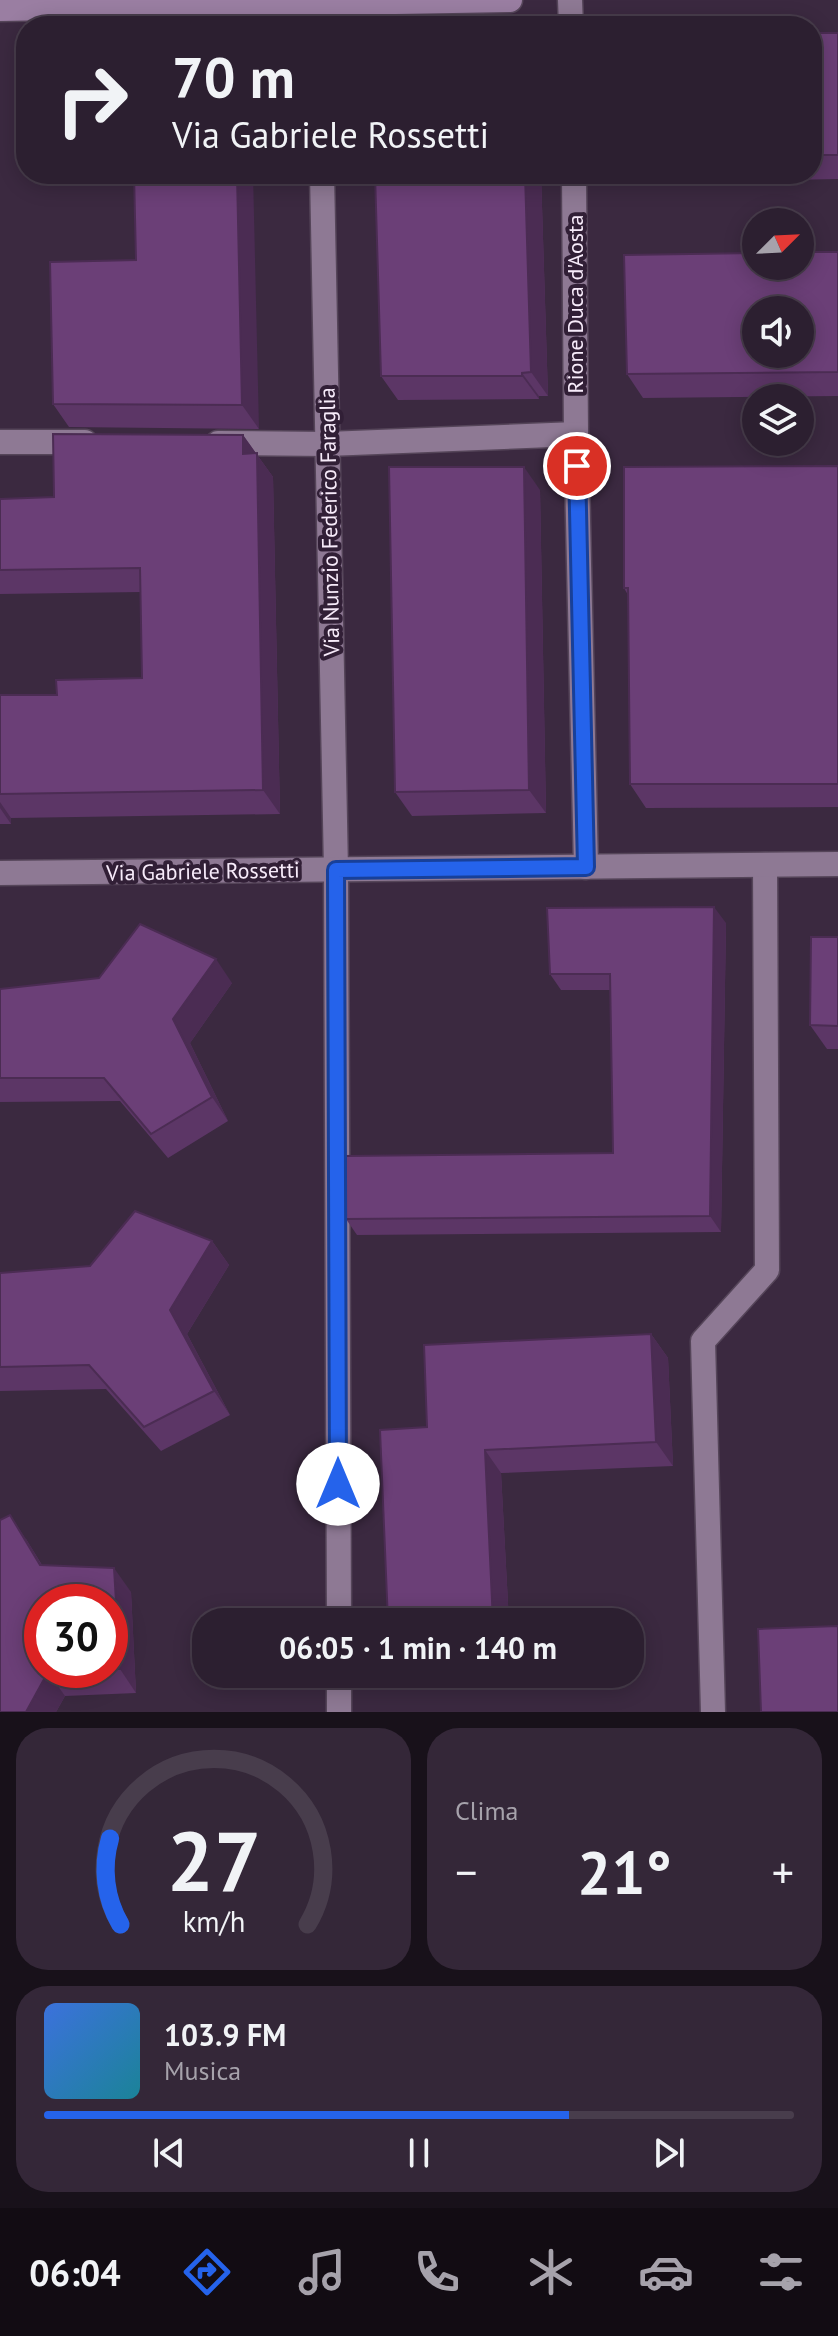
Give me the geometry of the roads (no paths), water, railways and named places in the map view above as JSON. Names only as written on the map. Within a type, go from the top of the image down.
[{"type":"street","points":[[0,9],[319,15],[510,0]]},
{"type":"street","name":"Via Nunzio Federico Faraglia","points":[[322,184],[336,870],[339,1608]]},
{"type":"street","name":"Rione Duca d'Aosta","points":[[574,184],[576,434],[586,867]]},
{"type":"street","points":[[187,443],[327,444],[576,434]]},
{"type":"street","points":[[0,442],[109,443]]},
{"type":"street","name":"Via Gabriele Rossetti","points":[[0,873],[838,864]]},
{"type":"street","points":[[713,1712],[703,1341],[767,1270],[765,865]]},
{"type":"street","points":[[339,1688],[339,1712]]}]
